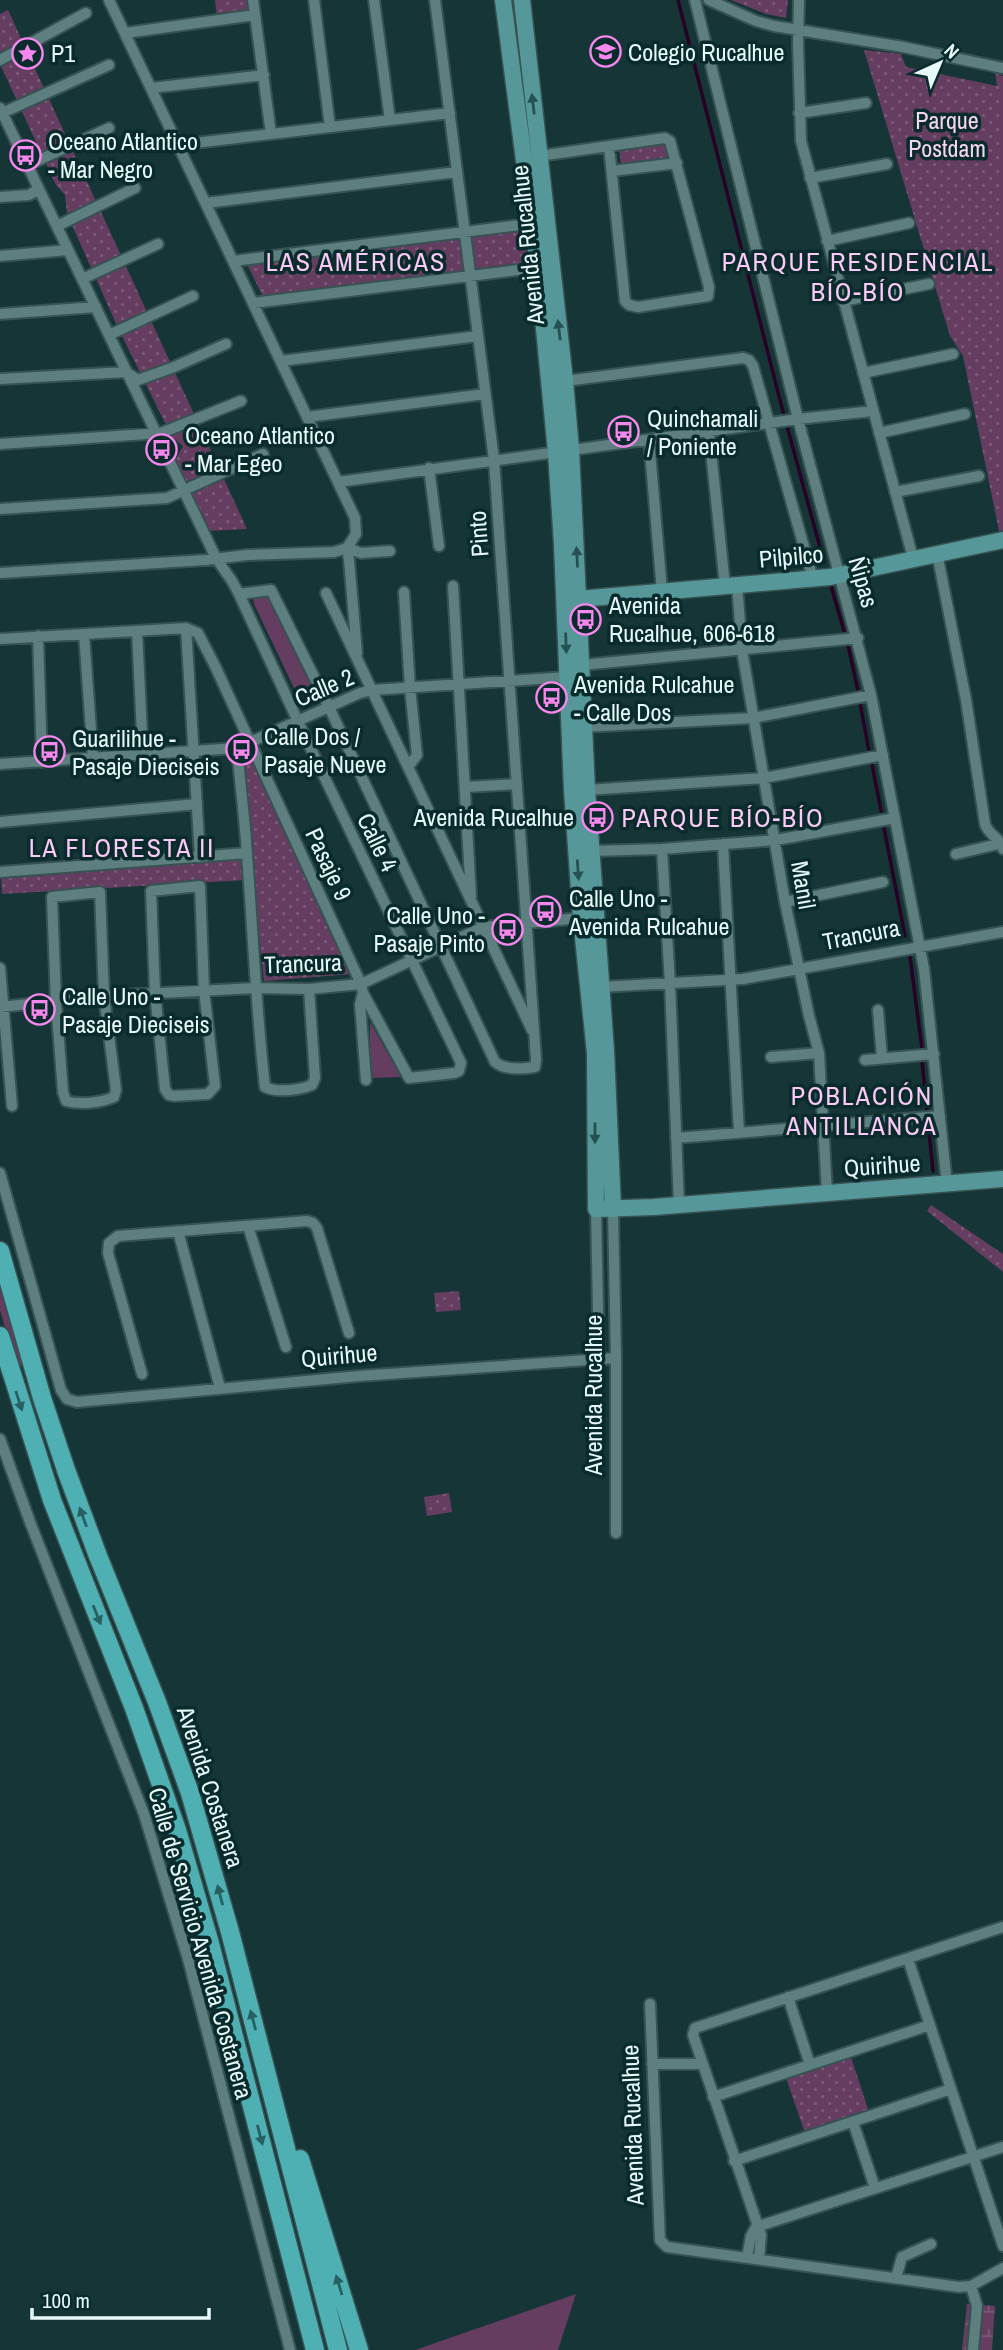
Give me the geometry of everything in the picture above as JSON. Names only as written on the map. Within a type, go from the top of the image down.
[{"type":"main road","name":"Avenida Costanera","points":[[0,1251],[42,1398],[66,1470],[190,1793],[230,1932],[338,2350]]},
{"type":"main road","name":"Avenida Costanera","points":[[0,1336],[52,1500],[142,1730],[185,1855],[315,2350]]},
{"type":"main road","points":[[268,2078],[314,2201],[359,2350]]},
{"type":"street","points":[[0,573],[247,555],[334,552],[346,548],[354,540],[357,524],[338,482],[109,0]]},
{"type":"street","points":[[253,0],[271,134]]},
{"type":"street","points":[[314,0],[330,127]]},
{"type":"street","points":[[374,0],[390,120]]},
{"type":"street","name":"Pinto","points":[[435,0],[494,460],[535,1035],[535,1067],[506,1068],[495,1062],[440,946]]},
{"type":"street","name":"Avenida Rucalhue","points":[[503,0],[540,223],[579,599],[590,851],[588,918],[616,1358],[616,1533]]},
{"type":"street","name":"Avenida Rucalhue","points":[[522,0],[540,156],[540,223]]},
{"type":"street","name":"Ñipas","points":[[695,0],[795,419],[858,638],[871,695],[928,995],[947,1184]]},
{"type":"street","points":[[709,0],[756,21],[1003,68]]},
{"type":"street","points":[[799,0],[801,141],[913,558]]},
{"type":"street","points":[[0,60],[86,13]]},
{"type":"street","points":[[125,33],[256,15]]},
{"type":"street","points":[[1,110],[109,65]]},
{"type":"street","points":[[151,88],[264,75]]},
{"type":"street","points":[[799,113],[866,103]]},
{"type":"street","name":"Calle 4","points":[[1,110],[216,558],[239,594],[461,1063],[459,1071]]},
{"type":"street","points":[[178,145],[450,113]]},
{"type":"street","points":[[28,166],[109,128]]},
{"type":"street","points":[[0,136],[11,130]]},
{"type":"street","points":[[540,156],[665,138],[670,141],[709,287],[708,296],[638,307],[625,301],[610,147]]},
{"type":"street","points":[[612,171],[677,163]]},
{"type":"street","points":[[810,178],[887,163]]},
{"type":"street","points":[[205,203],[457,172]]},
{"type":"street","points":[[57,226],[135,188]]},
{"type":"street","points":[[0,197],[29,195],[39,189]]},
{"type":"street","points":[[233,261],[540,223]]},
{"type":"street","points":[[827,241],[909,223]]},
{"type":"street","points":[[82,279],[158,244]]},
{"type":"street","points":[[0,256],[68,250]]},
{"type":"street","points":[[253,303],[545,266]]},
{"type":"street","name":"Avenida Rucalhue","points":[[545,266],[565,381],[564,451],[572,790],[588,918],[601,987],[606,1051],[605,1209],[599,1359]]},
{"type":"street","points":[[843,301],[929,284]]},
{"type":"street","points":[[109,335],[193,296]]},
{"type":"street","points":[[0,314],[96,307]]},
{"type":"street","points":[[281,361],[478,335]]},
{"type":"street","points":[[0,379],[126,372],[138,380],[226,344]]},
{"type":"street","points":[[863,373],[953,354]]},
{"type":"street","name":"Ñipas","points":[[565,381],[743,358],[749,360],[773,423],[813,579]]},
{"type":"street","points":[[307,417],[485,394]]},
{"type":"street","points":[[0,444],[161,433],[241,401]]},
{"type":"street","points":[[338,482],[795,419],[873,411]]},
{"type":"street","points":[[879,433],[965,415]]},
{"type":"street","name":"Manil","points":[[709,432],[731,585],[785,902],[819,1053],[827,1192]]},
{"type":"street","points":[[649,440],[662,591]]},
{"type":"street","points":[[0,509],[167,498],[263,454]]},
{"type":"street","points":[[429,468],[439,546]]},
{"type":"street","points":[[895,492],[979,475]]},
{"type":"street","name":"Pilpilco","points":[[579,599],[813,579],[1003,540]]},
{"type":"street","points":[[346,548],[360,553],[390,551]]},
{"type":"street","points":[[346,548],[357,659]]},
{"type":"street","points":[[937,553],[966,700],[985,824],[1002,846]]},
{"type":"street","points":[[453,586],[472,902]]},
{"type":"street","points":[[239,594],[271,590],[329,707],[440,946]]},
{"type":"street","points":[[326,593],[535,1035]]},
{"type":"street","points":[[404,593],[417,755],[408,767]]},
{"type":"street","points":[[0,639],[186,628],[200,857]]},
{"type":"street","name":"Pasaje 9","points":[[186,628],[198,633],[362,988],[409,1078],[459,1071]]},
{"type":"street","points":[[137,631],[143,754]]},
{"type":"street","points":[[84,634],[93,758]]},
{"type":"street","points":[[38,636],[42,761]]},
{"type":"street","points":[[568,677],[582,665],[858,638]]},
{"type":"street","name":"Calle 2","points":[[0,764],[237,748],[372,690],[568,677]]},
{"type":"street","points":[[583,727],[753,718],[871,695]]},
{"type":"street","points":[[237,748],[265,1087],[271,1090],[304,1088],[312,1085],[315,1078],[309,989]]},
{"type":"street","points":[[587,790],[764,778],[883,755]]},
{"type":"street","points":[[465,787],[517,784]]},
{"type":"street","points":[[0,822],[197,804]]},
{"type":"street","points":[[590,851],[662,849],[776,840],[895,818]]},
{"type":"street","points":[[723,844],[739,1132]]},
{"type":"street","points":[[956,854],[1002,846]]},
{"type":"street","points":[[662,849],[679,1205]]},
{"type":"street","points":[[0,872],[247,853]]},
{"type":"street","points":[[785,902],[883,882]]},
{"type":"street","points":[[200,886],[204,990],[215,1086],[208,1094],[169,1095],[165,1088],[155,993],[151,891],[200,886]]},
{"type":"street","points":[[100,892],[104,996],[116,1090],[114,1097],[76,1104],[66,1101],[56,1002],[52,897],[100,892]]},
{"type":"street","name":"Trancura","points":[[1,1007],[104,996],[204,990],[362,988],[411,960],[483,927],[588,918]]},
{"type":"street","name":"Trancura","points":[[601,987],[731,980],[1003,932]]},
{"type":"street","points":[[0,968],[1,1007],[5,1017],[12,1106]]},
{"type":"street","points":[[362,988],[360,1004],[366,1080]]},
{"type":"street","points":[[878,1010],[882,1058]]},
{"type":"street","points":[[771,1057],[819,1053]]},
{"type":"street","points":[[865,1060],[934,1054]]},
{"type":"street","points":[[676,1138],[940,1116]]},
{"type":"street","name":"Quirihue","points":[[0,1173],[61,1390],[67,1399],[77,1402],[373,1375],[616,1358]]},
{"type":"street","name":"Quirihue","points":[[605,1209],[1003,1179]]},
{"type":"street","name":"Quirihue","points":[[142,1374],[108,1252],[109,1243],[118,1236],[307,1221],[313,1223],[317,1228],[349,1333]]},
{"type":"street","points":[[248,1226],[286,1347]]},
{"type":"street","points":[[178,1231],[220,1388]]},
{"type":"street","name":"Calle de Servicio Avenida Costanera","points":[[0,1440],[145,1814],[188,1959],[290,2350]]},
{"type":"street","points":[[756,2227],[693,2030],[697,2026],[1003,1927]]},
{"type":"street","points":[[908,1959],[1003,2246]]},
{"type":"street","points":[[788,1997],[810,2065]]},
{"type":"street","name":"Avenida Rucalhue","points":[[650,2004],[660,2240],[667,2247],[753,2258]]},
{"type":"street","points":[[713,2097],[930,2025]]},
{"type":"street","points":[[652,2064],[703,2064]]},
{"type":"street","points":[[734,2161],[951,2089]]},
{"type":"street","points":[[853,2122],[875,2188]]},
{"type":"street","points":[[1003,2147],[756,2227],[751,2236],[753,2258],[959,2287],[971,2286],[1003,2269]]},
{"type":"street","points":[[896,2278],[902,2257],[932,2244]]},
{"type":"street","points":[[971,2286],[977,2306],[972,2350]]},
{"type":"green space","points":[[215,0],[247,0],[248,8],[245,13],[217,17]]},
{"type":"green space","points":[[731,0],[788,0],[786,18],[766,14]]},
{"type":"green space","points":[[8,10],[247,529],[207,531],[176,459],[183,446],[172,437],[119,330],[67,214],[65,195],[56,185],[0,64],[0,14]]},
{"type":"green space","name":"Parque Postdam","points":[[864,50],[901,54],[906,67],[997,86],[995,73],[1003,76],[1003,550],[963,356],[950,336]]},
{"type":"green space","points":[[662,141],[668,146],[671,159],[621,165],[619,147]]},
{"type":"green space","points":[[523,228],[528,265],[478,272],[474,268],[472,235]]},
{"type":"green space","points":[[456,237],[462,241],[466,267],[462,272],[264,299],[247,264]]},
{"type":"green space","points":[[268,597],[271,601],[311,684],[309,689],[301,693],[294,688],[254,604],[253,598]]},
{"type":"green space","points":[[248,749],[352,974],[264,981],[240,752]]},
{"type":"green space","points":[[245,860],[246,880],[2,894],[1,874]]},
{"type":"green space","points":[[370,1022],[401,1077],[370,1078]]},
{"type":"green space","points":[[931,1205],[1003,1254],[1003,1272],[927,1211]]},
{"type":"green space","points":[[0,1281],[23,1365],[16,1368],[0,1310]]},
{"type":"green space","points":[[459,1291],[461,1310],[436,1312],[434,1293]]},
{"type":"green space","points":[[449,1493],[452,1512],[427,1516],[424,1497]]},
{"type":"green space","points":[[851,2057],[869,2112],[805,2133],[786,2078]]},
{"type":"green space","points":[[576,2294],[558,2350],[415,2350]]},
{"type":"green space","points":[[967,2304],[995,2306],[992,2350],[962,2350]]},
{"type":"waterway","points":[[678,0],[824,562]]},
{"type":"waterway","points":[[831,586],[844,631]]},
{"type":"waterway","points":[[848,645],[858,691]]},
{"type":"waterway","points":[[860,703],[869,751]]},
{"type":"waterway","points":[[872,764],[881,811]]},
{"type":"waterway","points":[[884,828],[905,936]]},
{"type":"waterway","points":[[910,957],[922,1049]]},
{"type":"waterway","points":[[922,1061],[927,1111]]},
{"type":"waterway","points":[[928,1122],[933,1171]]},
{"type":"place","name":"Colegio Rucalhue","points":[[605,52]]},
{"type":"place","name":"P1","points":[[28,53]]},
{"type":"place","name":"Oceano Atlantico - Mar Negro","points":[[25,155]]},
{"type":"place","name":"Quinchamali / Poniente","points":[[624,432]]},
{"type":"place","name":"Oceano Atlantico - Mar Egeo","points":[[162,449]]},
{"type":"place","name":"Avenida Rucalhue, 606-618","points":[[586,619]]},
{"type":"place","name":"Avenida Rulcahue - Calle Dos","points":[[551,698]]},
{"type":"place","name":"Calle Dos / Pasaje Nueve","points":[[241,750]]},
{"type":"place","name":"Guarilihue - Pasaje Dieciseis","points":[[49,752]]},
{"type":"place","name":"Avenida Rucalhue","points":[[597,817]]},
{"type":"place","name":"Calle Uno - Avenida Rulcahue","points":[[546,912]]},
{"type":"place","name":"Calle Uno - Pasaje Pinto","points":[[508,929]]},
{"type":"place","name":"Calle Uno - Pasaje Dieciseis","points":[[39,1010]]},
{"type":"district","name":"LAS AMÉRICAS","points":[[356,261]]},
{"type":"district","name":"PARQUE RESIDENCIAL BÍO-BÍO","points":[[858,276]]},
{"type":"district","name":"PARQUE BÍO-BÍO","points":[[723,817]]},
{"type":"district","name":"LA FLORESTA II","points":[[122,847]]},
{"type":"district","name":"POBLACIÓN ANTILLANCA","points":[[862,1110]]}]
